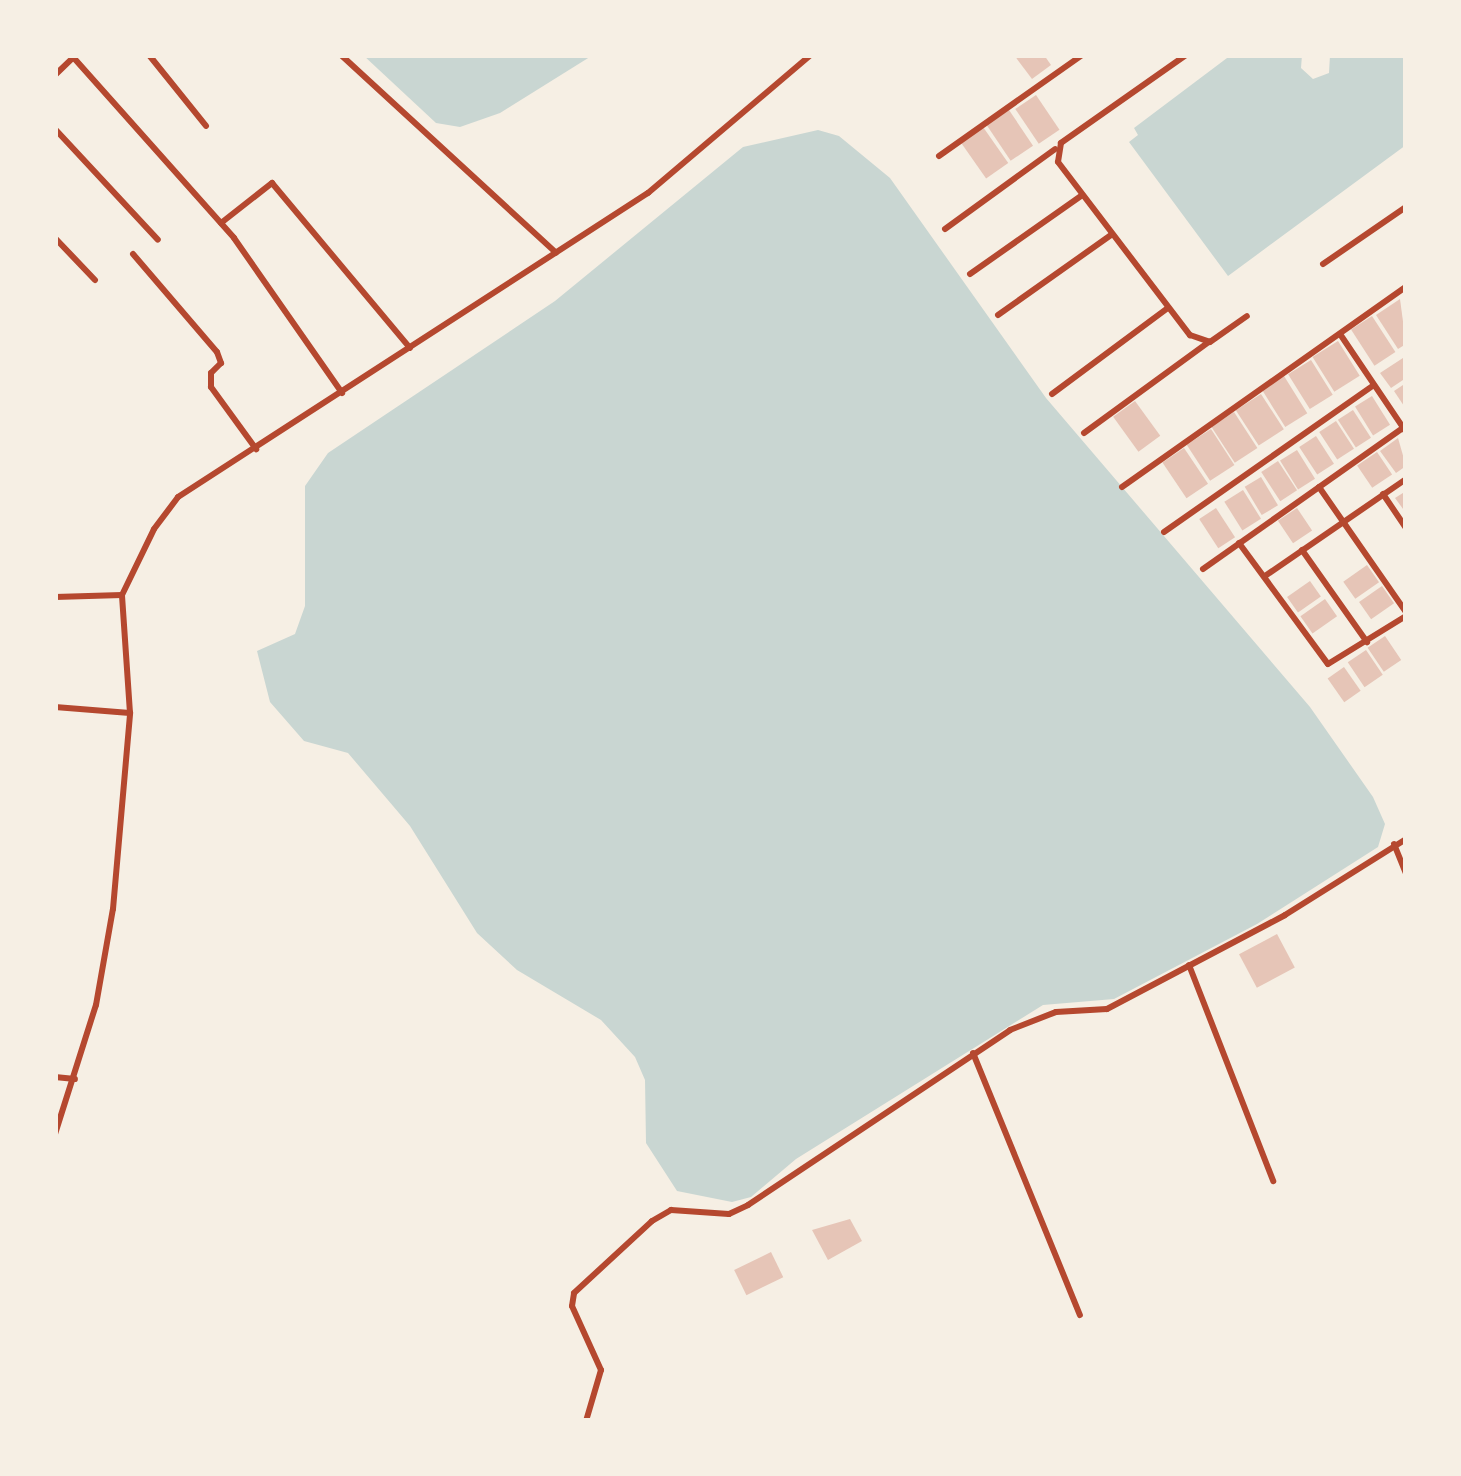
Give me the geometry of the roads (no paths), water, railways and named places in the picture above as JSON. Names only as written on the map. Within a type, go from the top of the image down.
[{"type":"street","points":[[148,55],[206,126]]},
{"type":"street","points":[[341,55],[556,253]]},
{"type":"street","points":[[55,1134],[75,1079],[113,909],[130,713],[122,595],[168,506],[648,193],[811,55]]},
{"type":"street","points":[[939,156],[1082,55]]},
{"type":"street","points":[[945,229],[1186,55]]},
{"type":"street","points":[[55,75],[74,56],[221,223],[342,392]]},
{"type":"street","points":[[55,129],[158,240]]},
{"type":"street","points":[[1055,149],[1081,196],[1168,308],[1190,335],[1210,342]]},
{"type":"street","points":[[221,223],[272,183],[410,348]]},
{"type":"street","points":[[970,274],[1081,196]]},
{"type":"street","points":[[1323,264],[1406,207]]},
{"type":"street","points":[[998,314],[1111,235]]},
{"type":"street","points":[[55,238],[95,280]]},
{"type":"street","points":[[134,254],[217,352],[220,363],[211,373],[210,387],[256,449]]},
{"type":"street","points":[[1122,486],[1406,287]]},
{"type":"street","points":[[1052,394],[1168,308]]},
{"type":"street","points":[[1084,434],[1247,316]]},
{"type":"street","points":[[1203,569],[1405,429],[1340,334]]},
{"type":"street","points":[[1164,532],[1374,385]]},
{"type":"street","points":[[1264,576],[1406,479]]},
{"type":"street","points":[[1239,543],[1328,664],[1367,642],[1406,614],[1319,487]]},
{"type":"street","points":[[1383,494],[1406,528]]},
{"type":"street","points":[[1302,550],[1367,642]]},
{"type":"street","points":[[55,597],[122,595]]},
{"type":"street","points":[[55,707],[130,713]]},
{"type":"street","points":[[586,1421],[601,1370],[572,1306],[582,1279],[671,1210],[729,1214],[748,1205],[973,1053],[1034,1017],[1108,1010],[1285,915],[1406,839]]},
{"type":"street","points":[[1394,844],[1406,873]]},
{"type":"street","points":[[1189,965],[1273,1182]]},
{"type":"street","points":[[973,1053],[1080,1315]]},
{"type":"street","points":[[55,1077],[75,1079]]}]
